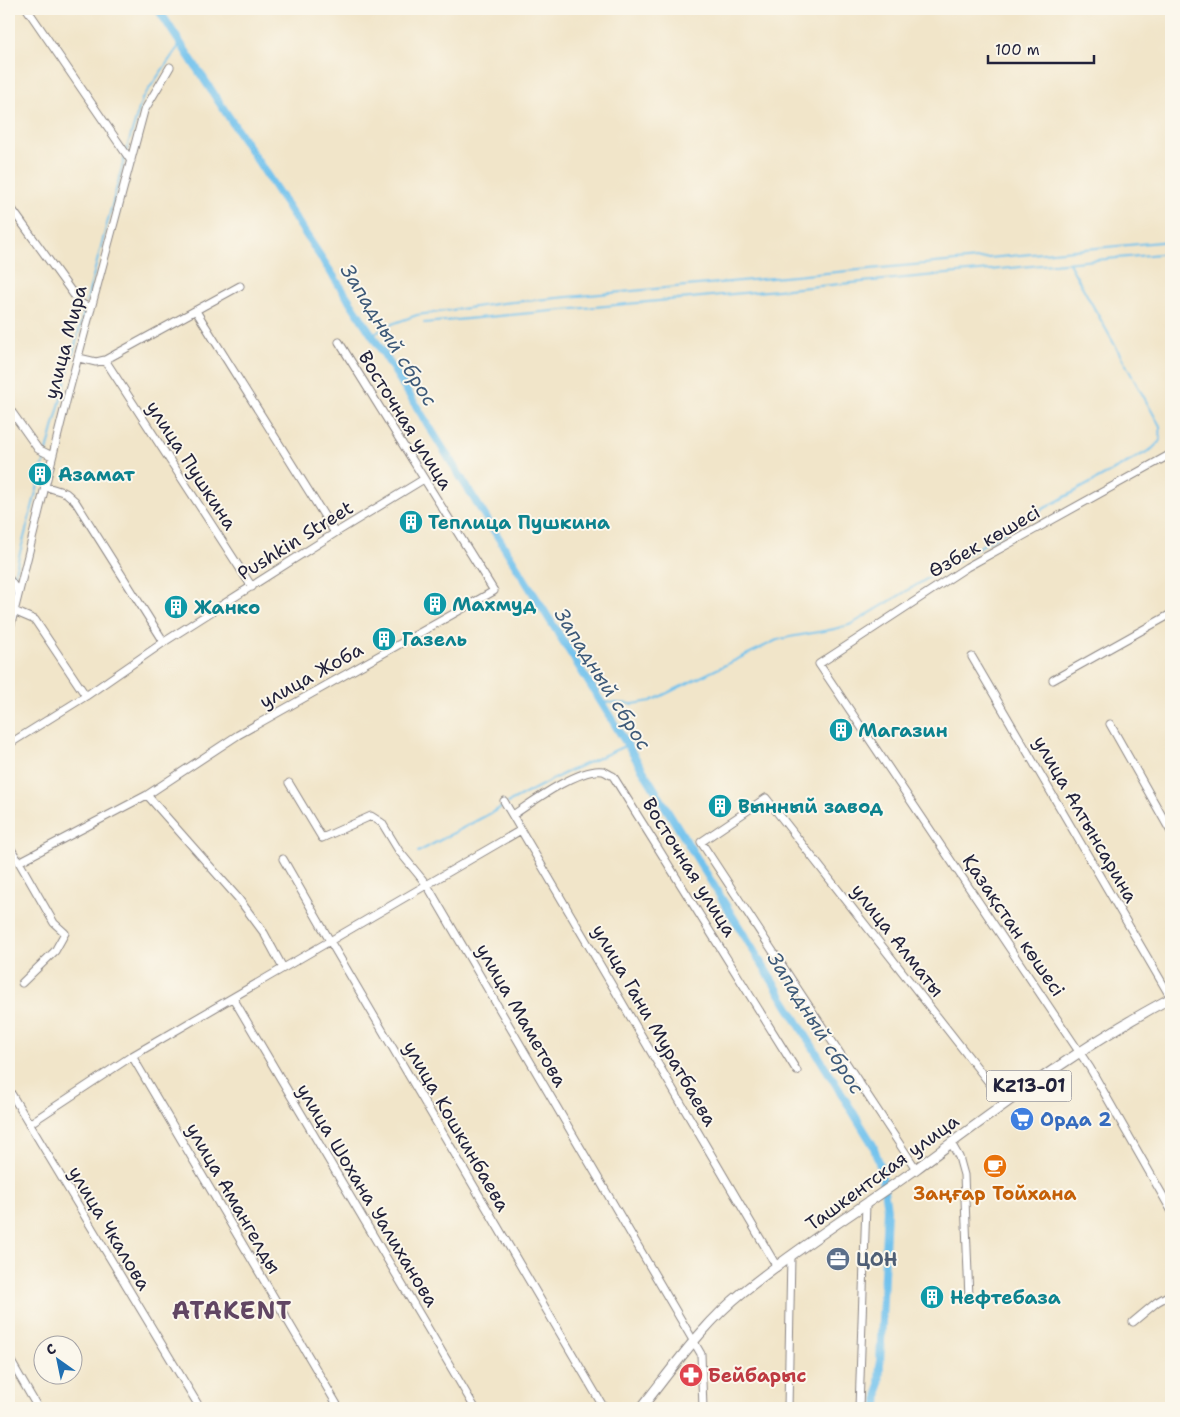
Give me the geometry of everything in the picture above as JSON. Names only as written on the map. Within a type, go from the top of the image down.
[{"type":"main road","name":"Ташкентская улица","points":[[641,1408],[694,1341],[743,1292],[791,1256],[894,1185],[1005,1103],[1079,1052],[1171,998]]},
{"type":"street","points":[[27,9],[131,160]]},
{"type":"street","name":"улица Мира","points":[[9,632],[44,486],[144,111],[170,67]]},
{"type":"street","points":[[9,205],[79,302],[91,309]]},
{"type":"street","points":[[79,358],[96,362],[105,360],[240,286]]},
{"type":"street","points":[[196,311],[335,533]]},
{"type":"street","name":"Восточная улица","points":[[339,342],[494,591]]},
{"type":"street","name":"улица Пушкина","points":[[105,360],[252,587]]},
{"type":"street","points":[[9,408],[38,449],[52,456]]},
{"type":"street","name":"Өзбек көшесі","points":[[819,664],[967,567],[1171,454]]},
{"type":"street","name":"Pushkin Street","points":[[9,744],[86,696],[164,642],[335,533],[424,479]]},
{"type":"street","points":[[44,486],[66,493],[75,501],[164,642]]},
{"type":"street","points":[[9,579],[18,592]]},
{"type":"street","name":"улица Жоба","points":[[19,862],[147,795],[238,735],[494,591]]},
{"type":"street","points":[[14,611],[35,620],[86,696]]},
{"type":"street","points":[[1054,680],[1171,614]]},
{"type":"street","name":"улица Алтынсарина","points":[[972,657],[1171,998]]},
{"type":"street","name":"Қазақстан көшесі","points":[[819,664],[1079,1052],[1171,1210]]},
{"type":"street","points":[[1110,724],[1171,832]]},
{"type":"street","name":"Восточная улица","points":[[513,815],[562,782],[602,771],[614,776],[797,1071]]},
{"type":"street","name":"улица Маметова","points":[[289,783],[322,838],[372,816],[382,823],[399,851],[427,885],[702,1354],[703,1408]]},
{"type":"street","points":[[147,795],[238,898],[264,933],[284,968]]},
{"type":"street","name":"Восточная улица","points":[[766,798],[701,842],[916,1169]]},
{"type":"street","name":"улица Алматы","points":[[766,798],[1005,1103]]},
{"type":"street","name":"улица Гани Муратбаева","points":[[504,800],[777,1266]]},
{"type":"street","points":[[29,1124],[132,1056],[521,830]]},
{"type":"street","points":[[9,846],[54,923],[65,933],[55,951],[22,983]]},
{"type":"street","name":"улица Кошкинбаева","points":[[283,859],[604,1408]]},
{"type":"street","name":"улица Шохана Уалиханова","points":[[233,998],[475,1408]]},
{"type":"street","name":"улица Амангелды","points":[[132,1056],[339,1408]]},
{"type":"street","name":"улица Чкалова","points":[[9,1090],[200,1408]]},
{"type":"street","points":[[951,1143],[959,1157],[964,1175],[968,1298]]},
{"type":"street","points":[[859,1408],[866,1204]]},
{"type":"street","points":[[788,1408],[791,1256]]},
{"type":"street","points":[[1133,1322],[1157,1302],[1171,1294]]},
{"type":"street","points":[[9,1358],[38,1408]]},
{"type":"waterway","name":"Западный сброс","points":[[158,9],[372,335],[601,702],[873,1145],[881,1169],[887,1209],[878,1408]]},
{"type":"waterway","points":[[1168,9],[1171,15]]},
{"type":"waterway","points":[[126,151],[142,99],[181,43]]},
{"type":"waterway","points":[[86,303],[125,156]]},
{"type":"waterway","points":[[372,335],[392,324],[417,315],[503,303],[1171,241]]},
{"type":"waterway","points":[[424,323],[1171,253]]},
{"type":"waterway","points":[[601,702],[633,704],[651,701],[777,640],[852,624],[1034,514],[1152,449],[1160,441],[1160,426],[1069,263]]},
{"type":"waterway","points":[[47,451],[85,308]]},
{"type":"waterway","points":[[13,579],[46,455]]},
{"type":"waterway","points":[[9,594],[11,586]]},
{"type":"waterway","points":[[508,803],[563,774],[627,745]]},
{"type":"waterway","points":[[418,852],[504,806]]},
{"type":"place","name":"Азамат","points":[[40,474]]},
{"type":"place","name":"Теплица Пушкина","points":[[411,522]]},
{"type":"place","name":"Махмуд","points":[[435,604]]},
{"type":"place","name":"Жанко","points":[[176,607]]},
{"type":"place","name":"Газель","points":[[384,639]]},
{"type":"place","name":"Магазин","points":[[841,730]]},
{"type":"place","name":"Вынный завод","points":[[720,806]]},
{"type":"place","name":"Орда 2","points":[[1022,1119]]},
{"type":"place","name":"Заңғар Тойхана","points":[[995,1166]]},
{"type":"place","name":"ЦОН","points":[[838,1259]]},
{"type":"place","name":"Нефтебаза","points":[[932,1297]]},
{"type":"place","name":"Бейбарыс","points":[[691,1375]]},
{"type":"district","name":"ATAKENT","points":[[232,1311]]}]
